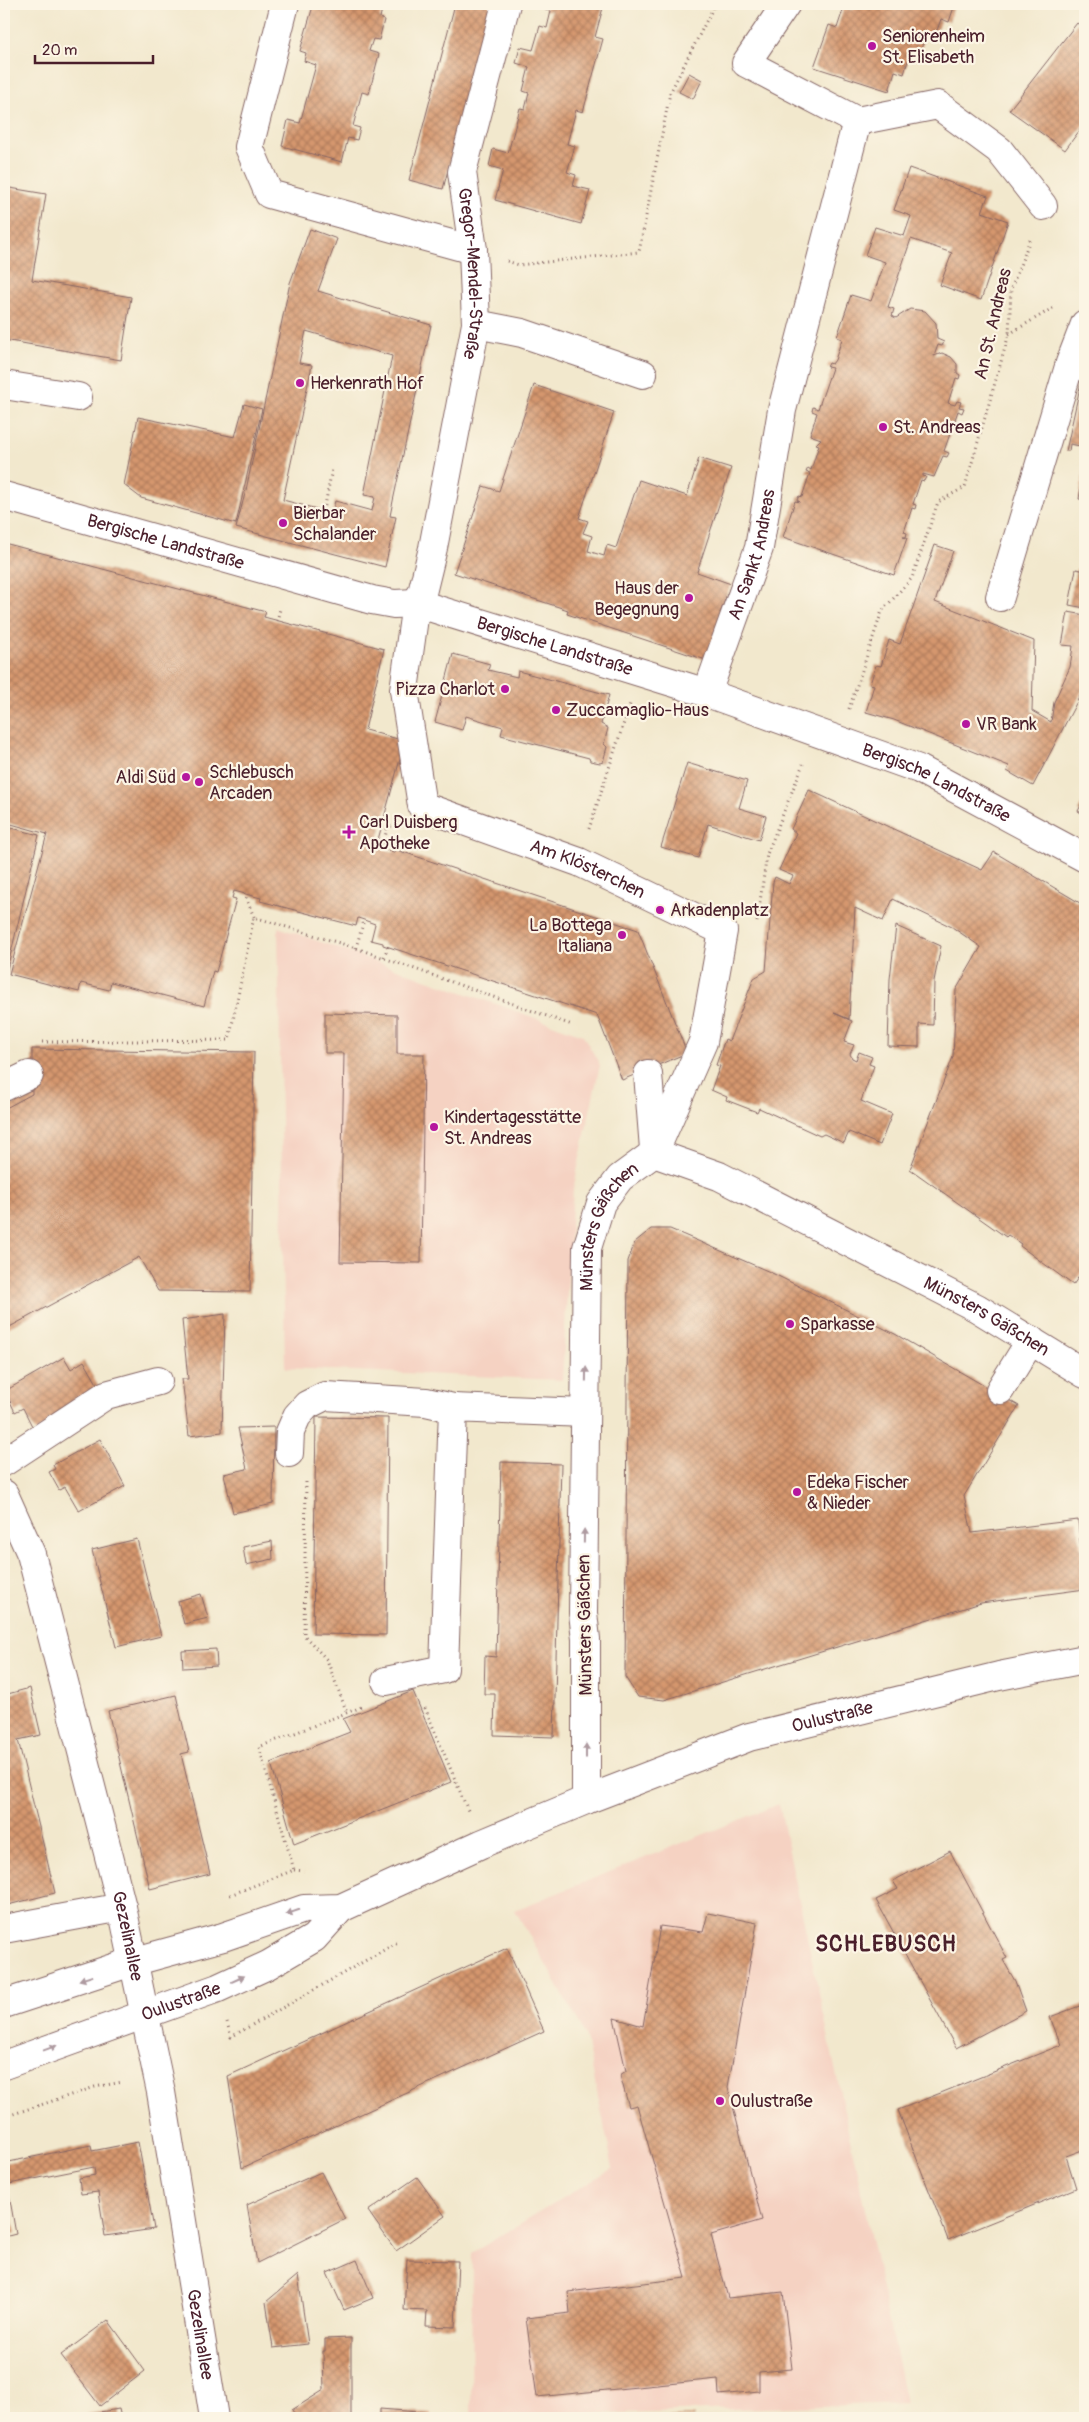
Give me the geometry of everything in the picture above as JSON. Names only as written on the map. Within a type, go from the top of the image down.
[{"type":"street","points":[[285,4],[249,147],[268,194],[473,250]]},
{"type":"street","name":"Gregor-Mendel-Straße","points":[[416,603],[422,593],[433,548],[476,324],[473,250],[462,172],[506,4]]},
{"type":"street","points":[[786,4],[746,63],[858,121],[938,105],[999,150],[1043,206]]},
{"type":"street","name":"An Sankt Andreas","points":[[707,693],[759,548],[782,410],[858,121]]},
{"type":"street","points":[[476,324],[522,333],[643,374]]},
{"type":"street","points":[[1000,597],[1070,363],[1085,324]]},
{"type":"street","points":[[4,385],[78,398]]},
{"type":"street","name":"Bergische Landstraße","points":[[4,496],[372,600],[394,604],[416,603],[707,693],[919,769],[1085,858]]},
{"type":"street","name":"Am Klösterchen","points":[[416,603],[404,690],[422,806],[579,862],[723,931]]},
{"type":"street","points":[[654,1153],[703,1042],[723,931]]},
{"type":"street","points":[[648,1074],[654,1153]]},
{"type":"street","points":[[4,1087],[29,1076]]},
{"type":"street","name":"Münsters Gäßchen","points":[[586,1800],[586,1639],[583,1612],[586,1248],[601,1203],[620,1178],[654,1153],[719,1176],[977,1308],[1085,1374]]},
{"type":"street","points":[[1000,1390],[1031,1340]]},
{"type":"street","points":[[4,1462],[106,1395],[158,1381]]},
{"type":"street","points":[[289,1453],[290,1432],[298,1416],[307,1405],[325,1396],[426,1402],[454,1408],[585,1413]]},
{"type":"street","points":[[386,1681],[444,1669],[454,1408]]},
{"type":"street","name":"Gezelinallee","points":[[4,1494],[32,1554],[122,1908],[132,1962],[158,2075],[214,2418]]},
{"type":"street","name":"Oulustraße","points":[[4,2004],[132,1962],[223,1937],[304,1909],[341,1908],[482,1844],[586,1800],[749,1737],[999,1676],[1085,1659]]},
{"type":"street","points":[[4,1929],[122,1908]]},
{"type":"street","name":"Oulustraße","points":[[4,2065],[218,1988],[268,1965],[314,1938],[341,1908]]},
{"type":"path","points":[[473,250],[520,265],[639,252],[670,93],[715,4]]},
{"type":"path","name":"An St. Andreas","points":[[723,931],[757,926],[767,854],[827,736],[882,611],[912,578],[938,502],[965,487],[1009,334],[1011,289],[1043,206]]},
{"type":"path","points":[[1009,334],[1060,304]]},
{"type":"path","points":[[324,511],[332,469]]},
{"type":"path","points":[[579,862],[640,673]]},
{"type":"path","points":[[382,826],[387,829]]},
{"type":"path","points":[[39,1042],[228,1040],[254,917],[244,893]]},
{"type":"path","points":[[254,917],[356,948],[572,1024]]},
{"type":"path","points":[[356,948],[364,920]]},
{"type":"path","points":[[384,958],[388,947]]},
{"type":"path","points":[[306,1476],[304,1635],[328,1660],[347,1713]]},
{"type":"path","points":[[423,1704],[482,1844]]},
{"type":"path","points":[[294,1870],[259,1747],[365,1706]]},
{"type":"path","points":[[224,1898],[294,1870],[304,1871]]},
{"type":"path","points":[[218,1988],[231,2037],[398,1942]]},
{"type":"path","points":[[4,2117],[94,2087],[158,2075]]},
{"type":"shaded area","name":"Kindertagesstätte St. Andreas","points":[[278,927],[583,1035],[600,1065],[573,1190],[562,1380],[285,1368]]},
{"type":"shaded area","name":"Oulustraße","points":[[779,1804],[906,2403],[471,2418],[472,2253],[613,2168],[585,2034],[515,1910]]},
{"type":"building","points":[[319,4],[383,4],[380,18],[384,20],[379,40],[373,39],[369,51],[379,54],[369,94],[362,92],[353,126],[360,128],[357,140],[348,138],[342,162],[282,146],[288,120],[300,123],[316,65],[304,61],[306,53],[300,51],[313,6],[318,7]]},
{"type":"building","points":[[455,4],[492,4],[443,189],[409,180]]},
{"type":"building","points":[[547,4],[604,4],[595,37],[603,39],[583,112],[576,110],[567,144],[575,146],[567,172],[576,175],[573,186],[590,190],[581,224],[495,200],[503,170],[489,166],[493,149],[508,153],[520,108],[525,109],[529,93],[523,91],[529,67],[516,63],[520,47],[533,50],[540,26],[547,28],[551,11],[545,10]]},
{"type":"building","name":"Seniorenheim St. Elisabeth","points":[[855,4],[955,4],[949,22],[941,19],[934,39],[926,36],[918,56],[910,54],[904,74],[895,71],[889,91],[814,67],[829,25],[837,28],[844,7],[853,10]]},
{"type":"building","points":[[1077,23],[1085,29],[1085,123],[1065,150],[1009,110]]},
{"type":"building","points":[[689,73],[702,80],[693,99],[679,92]]},
{"type":"building","name":"St. Andreas","points":[[909,168],[988,196],[982,212],[1008,221],[981,300],[940,285],[952,253],[911,239],[888,307],[894,309],[892,316],[896,318],[910,309],[925,311],[936,323],[937,339],[944,342],[942,346],[938,345],[934,356],[942,353],[951,357],[957,364],[957,373],[960,375],[959,379],[956,378],[948,403],[955,405],[957,401],[961,402],[959,407],[964,408],[962,413],[958,411],[944,451],[949,453],[947,457],[943,456],[934,477],[923,474],[926,477],[924,481],[921,480],[913,504],[916,505],[915,509],[912,508],[904,532],[907,533],[906,537],[903,537],[907,538],[894,575],[783,537],[795,501],[800,502],[797,500],[799,496],[802,497],[810,473],[806,472],[808,468],[811,470],[819,445],[816,444],[821,439],[810,435],[817,413],[812,411],[813,407],[818,409],[832,368],[827,367],[829,363],[832,364],[835,360],[842,339],[837,337],[851,295],[871,301],[885,262],[865,255],[875,227],[904,236],[911,216],[894,210]]},
{"type":"building","points":[[4,187],[46,194],[32,280],[131,297],[121,360],[4,340]]},
{"type":"building","points":[[310,229],[337,239],[318,291],[431,325],[390,516],[396,517],[385,567],[236,528],[246,490],[290,283]],"holes":[[[306,331],[392,356],[364,495],[375,497],[372,511],[335,501],[332,513],[283,500],[312,365],[299,363]]]},
{"type":"building","points":[[1085,364],[1085,447],[1070,444],[1069,451],[1066,451]]},
{"type":"building","points":[[534,385],[614,412],[579,518],[588,521],[583,533],[592,536],[588,551],[604,556],[607,545],[616,548],[639,480],[687,496],[699,458],[731,468],[697,572],[731,584],[720,613],[725,615],[706,660],[567,614],[568,610],[454,573],[483,486],[499,491]]},
{"type":"building","points":[[244,404],[262,409],[236,524],[141,498],[124,485],[138,417],[235,437]]},
{"type":"building","points":[[1085,470],[1085,500],[1079,499]]},
{"type":"building","name":"Schlebusch Arcaden","points":[[4,543],[266,612],[264,617],[384,649],[365,730],[405,741],[376,847],[394,852],[394,849],[638,930],[687,1053],[622,1080],[597,1015],[383,945],[383,943],[371,940],[375,924],[364,920],[358,918],[356,926],[260,901],[261,898],[234,891],[232,898],[236,899],[216,972],[213,971],[204,1006],[111,982],[109,990],[81,983],[79,992],[9,974],[47,834],[4,822]]},
{"type":"building","points":[[935,545],[953,551],[935,602],[1034,641],[1032,711],[1051,722],[1054,702],[1070,667],[1073,646],[1062,645],[1068,612],[1085,615],[1085,686],[1033,786],[1007,771],[1009,766],[894,720],[866,712],[874,685],[870,684],[876,665],[881,666],[889,640],[900,644]]},
{"type":"building","points":[[1076,569],[1085,571],[1085,608],[1069,605]]},
{"type":"building","points":[[453,654],[490,664],[488,670],[517,677],[518,671],[609,695],[601,724],[608,728],[604,744],[607,747],[603,762],[590,761],[589,758],[501,735],[503,727],[466,716],[462,730],[435,722]]},
{"type":"building","points":[[687,763],[747,781],[739,808],[766,816],[759,840],[708,824],[698,858],[661,847]]},
{"type":"building","points":[[809,790],[982,870],[994,852],[1085,906],[1085,1268],[1073,1285],[1020,1246],[1021,1244],[1008,1235],[1006,1237],[910,1169],[953,1057],[956,990],[981,947],[952,927],[893,899],[883,921],[855,908],[849,1019],[834,1013],[852,1021],[844,1042],[854,1045],[850,1054],[852,1058],[856,1060],[859,1052],[872,1057],[869,1064],[874,1066],[861,1101],[892,1114],[880,1145],[849,1132],[844,1143],[824,1134],[820,1136],[759,1108],[757,1112],[726,1100],[727,1097],[711,1090],[720,1066],[716,1065],[725,1039],[729,1041],[754,978],[766,971],[773,882],[775,877],[789,884],[793,876],[779,870],[796,833],[791,829]]},
{"type":"building","points":[[1085,798],[1085,815],[1078,811]]},
{"type":"building","points":[[4,826],[39,835],[4,982]]},
{"type":"building","points":[[896,926],[941,946],[934,981],[933,1025],[919,1024],[919,1047],[888,1046],[890,979]]},
{"type":"building","points":[[325,1013],[397,1015],[397,1054],[424,1054],[421,1263],[340,1262],[344,1053],[325,1053]]},
{"type":"building","points":[[32,1049],[254,1052],[250,1292],[158,1291],[139,1257],[4,1330],[4,1109],[32,1094]]},
{"type":"building","points":[[651,1229],[670,1229],[770,1272],[895,1334],[1019,1406],[964,1496],[972,1533],[1078,1520],[1085,1589],[981,1603],[664,1700],[638,1697],[625,1677],[628,1261],[635,1242]]},
{"type":"building","points":[[225,1314],[222,1432],[189,1436],[182,1379],[188,1379],[182,1320]]},
{"type":"building","points":[[64,1357],[71,1369],[84,1361],[99,1387],[35,1432],[23,1408],[15,1412],[5,1391]]},
{"type":"building","points":[[316,1417],[388,1418],[386,1635],[313,1634]]},
{"type":"building","points":[[274,1427],[273,1504],[233,1513],[224,1474],[247,1469],[238,1428]]},
{"type":"building","points":[[100,1439],[125,1486],[79,1511],[65,1487],[59,1490],[49,1472],[55,1469],[53,1465]]},
{"type":"building","points":[[501,1462],[561,1464],[554,1737],[494,1735],[495,1694],[484,1694],[485,1656],[496,1657]]},
{"type":"building","points":[[137,1539],[161,1636],[116,1647],[92,1550]]},
{"type":"building","points":[[272,1541],[273,1559],[246,1565],[243,1547]]},
{"type":"building","points":[[201,1594],[208,1618],[184,1624],[178,1601]]},
{"type":"building","points":[[216,1649],[217,1666],[183,1668],[182,1651]]},
{"type":"building","points":[[30,1688],[41,1735],[18,1740],[55,1893],[4,1906],[4,1695]]},
{"type":"building","points":[[413,1691],[451,1782],[294,1844],[271,1763],[350,1732],[343,1719]]},
{"type":"building","points":[[176,1695],[189,1752],[181,1754],[210,1874],[150,1889],[108,1711]]},
{"type":"building","points":[[950,1851],[1007,1958],[1003,1960],[1015,1981],[1026,2011],[956,2048],[876,1900],[898,1889],[893,1881]]},
{"type":"building","points":[[708,1913],[757,1923],[728,2087],[762,2220],[711,2235],[728,2298],[783,2292],[792,2369],[759,2372],[759,2391],[719,2395],[718,2379],[537,2397],[526,2318],[570,2313],[568,2292],[686,2278],[637,2105],[629,2107],[620,2075],[626,2071],[614,2018],[643,2026],[660,1926],[703,1932]]},
{"type":"building","points":[[507,1948],[544,2031],[242,2168],[228,2076]]},
{"type":"building","points":[[1085,2004],[1085,2149],[1066,2156],[1076,2188],[948,2240],[898,2110],[1061,2045],[1050,2017]]},
{"type":"building","points":[[138,2142],[154,2229],[105,2236],[98,2192],[81,2194],[79,2178],[95,2175],[94,2167],[4,2185],[4,2163],[91,2145],[92,2151]]},
{"type":"building","points":[[321,2172],[345,2219],[257,2263],[247,2205]]},
{"type":"building","points":[[417,2177],[445,2216],[396,2251],[368,2211]]},
{"type":"building","points":[[9,2194],[16,2234],[4,2237],[4,2195]]},
{"type":"building","points":[[357,2260],[373,2298],[344,2310],[327,2273]]},
{"type":"building","points":[[407,2260],[458,2261],[455,2327],[426,2326],[427,2311],[404,2310]]},
{"type":"building","points":[[298,2275],[308,2344],[273,2348],[266,2302]]},
{"type":"building","points":[[108,2320],[145,2371],[100,2406],[61,2355]]},
{"type":"building","points":[[351,2338],[351,2418],[297,2418],[292,2410],[324,2390],[323,2351],[325,2351],[325,2339]]},
{"type":"building","points":[[119,2409],[121,2418],[88,2418],[87,2414]]},
{"type":"building","points":[[380,2409],[431,2413],[430,2418],[380,2418]]},
{"type":"building","points":[[694,2416],[694,2418],[669,2418],[669,2417]]},
{"type":"place","name":"Seniorenheim St. Elisabeth","points":[[872,46]]},
{"type":"place","name":"Herkenrath Hof","points":[[300,383]]},
{"type":"place","name":"St. Andreas","points":[[883,427]]},
{"type":"place","name":"Bierbar Schalander","points":[[283,523]]},
{"type":"place","name":"Haus der Begegnung","points":[[689,598]]},
{"type":"place","name":"Pizza Charlot","points":[[505,689]]},
{"type":"place","name":"Zuccamaglio-Haus","points":[[556,710]]},
{"type":"place","name":"VR Bank","points":[[966,724]]},
{"type":"place","name":"Aldi Süd","points":[[186,777]]},
{"type":"place","name":"Schlebusch Arcaden","points":[[199,782]]},
{"type":"place","name":"Carl Duisberg Apotheke","points":[[349,832]]},
{"type":"place","name":"Arkadenplatz","points":[[660,910]]},
{"type":"place","name":"La Bottega Italiana","points":[[622,935]]},
{"type":"place","name":"Kindertagesstätte St. Andreas","points":[[434,1127]]},
{"type":"place","name":"Sparkasse","points":[[790,1324]]},
{"type":"place","name":"Edeka Fischer & Nieder","points":[[797,1492]]},
{"type":"place","name":"Oulustraße","points":[[720,2101]]},
{"type":"district","name":"SCHLEBUSCH","points":[[886,1944]]}]
